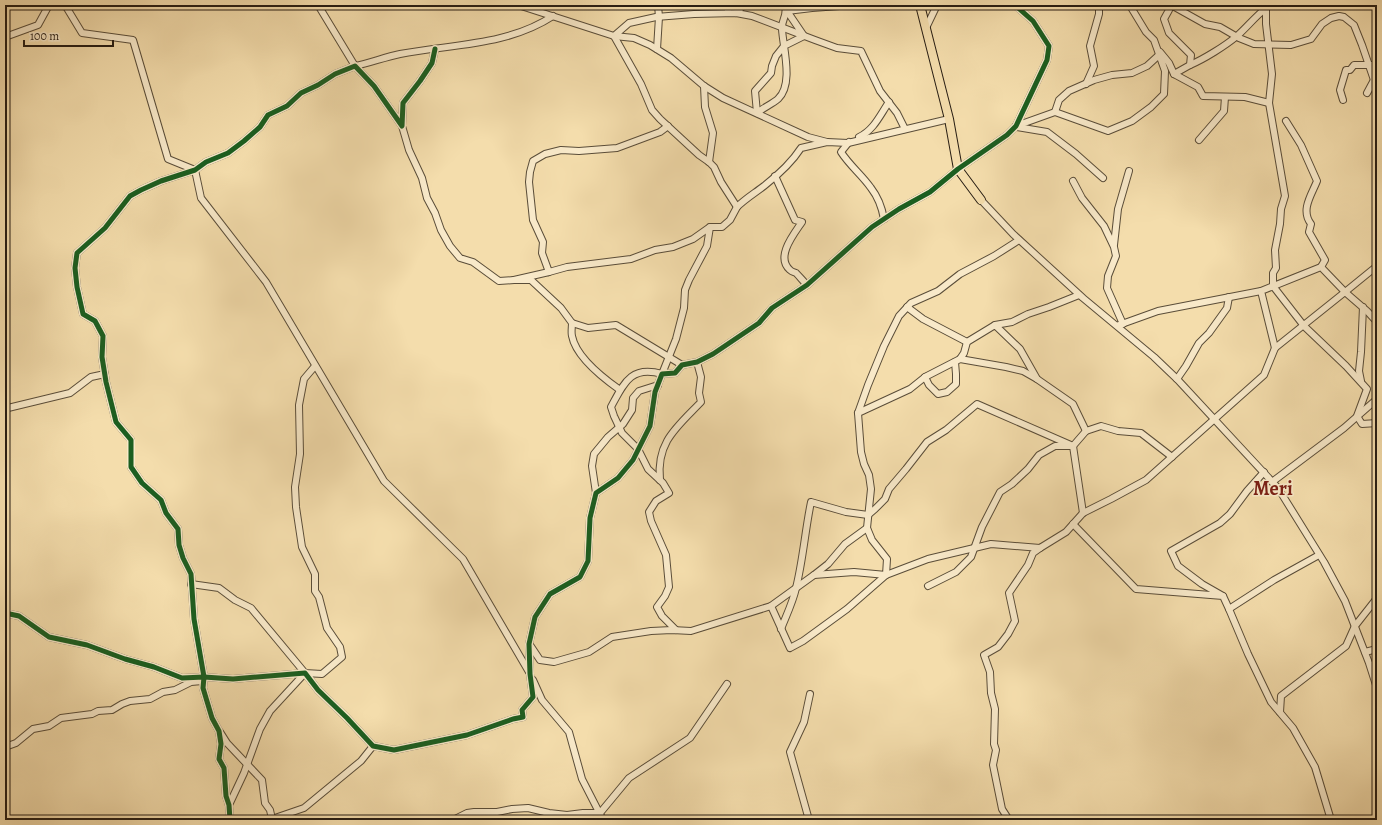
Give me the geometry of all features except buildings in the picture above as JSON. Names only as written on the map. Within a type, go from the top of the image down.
[{"type":"main road","points":[[920,5],[948,119],[958,169],[981,200]]},
{"type":"street","points":[[5,37],[38,26],[50,5]]},
{"type":"street","points":[[65,5],[82,34],[133,40],[168,159],[195,170]]},
{"type":"street","points":[[318,5],[355,66],[374,86],[402,126],[409,150],[422,178],[427,198],[435,213],[441,230],[450,246],[460,258],[473,262],[499,281],[531,280],[561,308],[572,323],[572,336],[577,350],[596,371],[620,390]]},
{"type":"street","points":[[518,5],[614,36],[634,38],[657,49],[671,58],[704,86],[723,98],[808,138],[828,142],[848,143],[948,119]]},
{"type":"street","points":[[657,49],[659,17],[658,5]]},
{"type":"street","points":[[728,5],[728,13]]},
{"type":"street","points":[[736,13],[744,5]]},
{"type":"street","points":[[786,8],[853,5]]},
{"type":"street","points":[[926,28],[937,5]]},
{"type":"street","points":[[572,323],[588,328],[616,325],[668,358],[682,365],[697,362],[713,354],[759,323],[772,308],[807,285],[872,228],[884,219],[930,192],[958,169],[1007,135],[1016,126],[1047,60],[1049,46],[1033,21],[1015,5]]},
{"type":"street","points":[[1086,84],[1094,66],[1090,46],[1099,14],[1098,5]]},
{"type":"street","points":[[1016,126],[1055,112],[1108,131],[1132,121],[1151,107],[1164,94],[1165,71],[1154,40],[1146,32],[1132,9],[1132,5]]},
{"type":"street","points":[[1166,5],[1169,10],[1164,19],[1169,33],[1191,55],[1190,65]]},
{"type":"street","points":[[1171,5],[1205,24],[1220,27],[1236,37],[1254,44],[1291,45],[1311,39],[1322,24],[1331,18],[1339,16],[1344,17],[1354,25],[1375,79],[1367,94]]},
{"type":"street","points":[[1174,74],[1205,58],[1236,37],[1266,6]]},
{"type":"street","points":[[1266,6],[1266,24],[1272,74],[1269,103],[1285,196],[1281,209],[1275,250],[1276,268],[1273,273],[1273,286],[1304,326],[1367,388],[1357,416]]},
{"type":"street","points":[[757,113],[778,98],[783,92],[787,79],[782,27],[786,8]]},
{"type":"street","points":[[786,8],[804,36]]},
{"type":"street","points":[[614,36],[629,23],[659,17],[728,13],[752,16],[837,48],[861,51],[880,91],[897,113],[905,129]]},
{"type":"street","points":[[271,819],[270,810],[265,803],[262,780],[227,743],[212,718],[203,688],[194,619],[191,574],[183,558],[179,545],[178,529],[166,513],[161,500],[142,483],[132,466],[131,440],[116,422],[102,357],[103,336],[95,321],[83,314],[77,287],[75,268],[78,253],[105,228],[130,196],[161,181],[195,170],[206,162],[228,153],[260,127],[268,115],[287,106],[301,93],[318,85],[335,74],[355,66],[399,54],[496,40],[538,26],[554,16]]},
{"type":"street","points":[[614,36],[641,84],[652,110],[714,167],[721,182],[737,207]]},
{"type":"street","points":[[757,113],[755,91],[771,73],[776,56],[784,46],[804,36]]},
{"type":"street","points":[[402,126],[403,104],[432,63],[435,49]]},
{"type":"street","points":[[1055,112],[1059,100],[1069,92],[1112,75],[1132,73],[1147,66],[1158,52]]},
{"type":"street","points":[[1158,52],[1169,63],[1174,74],[1198,87],[1203,96],[1245,97],[1269,103]]},
{"type":"street","points":[[1343,100],[1340,90],[1346,70],[1350,70],[1354,66],[1377,65]]},
{"type":"street","points":[[704,86],[705,107],[713,133],[709,162]]},
{"type":"street","points":[[1199,140],[1224,111],[1225,97]]},
{"type":"street","points":[[884,219],[879,202],[872,188],[847,162],[841,152],[848,143],[866,134],[874,125],[889,102]]},
{"type":"street","points":[[1116,326],[1158,311],[1261,291],[1321,267],[1325,260],[1309,232],[1311,224],[1308,221],[1306,212],[1308,198],[1317,181],[1301,145],[1286,121]]},
{"type":"street","points":[[549,272],[542,253],[543,242],[533,220],[529,182],[533,161],[545,154],[561,150],[579,151],[617,148],[660,132],[668,126]]},
{"type":"street","points":[[1016,126],[1047,132],[1076,154],[1103,178]]},
{"type":"street","points":[[514,280],[567,267],[631,259],[655,250],[673,247],[693,239],[710,227],[722,227],[730,220],[742,201],[765,185],[795,157],[801,148],[828,142]]},
{"type":"street","points":[[195,170],[201,198],[266,282],[384,481],[463,559],[530,674],[542,700],[570,732],[582,779],[603,820]]},
{"type":"street","points":[[1114,247],[1118,209],[1129,171]]},
{"type":"street","points":[[775,176],[796,220],[802,222],[786,248],[784,253],[786,262],[789,270],[796,273],[807,285]]},
{"type":"street","points":[[1073,181],[1082,198],[1104,226],[1114,247],[1116,256],[1108,276],[1106,288],[1118,310],[1123,324]]},
{"type":"street","points":[[981,200],[1019,240],[1079,294],[1154,357],[1177,379],[1215,418],[1278,488],[1324,562],[1345,601],[1377,688]]},
{"type":"street","points":[[596,493],[602,487],[618,478],[633,460],[650,426],[652,406],[658,385],[676,339],[689,280],[707,246],[710,227]]},
{"type":"street","points":[[886,575],[887,559],[872,540],[867,528],[871,489],[869,476],[861,452],[858,412],[868,385],[884,346],[899,316],[911,303],[938,291],[960,274],[994,256],[1019,240]]},
{"type":"street","points":[[1008,820],[1002,809],[993,765],[996,750],[994,744],[995,709],[991,693],[990,672],[984,655],[998,647],[1008,634],[1015,621],[1009,592],[1028,565],[1033,553],[1066,532],[1083,513],[1146,480],[1264,375],[1275,348],[1377,266]]},
{"type":"street","points":[[1321,267],[1377,322]]},
{"type":"street","points":[[1261,291],[1275,348]]},
{"type":"street","points":[[858,412],[910,389],[925,377],[958,360],[964,352],[967,342],[995,325],[1012,322],[1028,314],[1079,294]]},
{"type":"street","points":[[1177,379],[1199,343],[1209,333],[1227,308],[1229,297]]},
{"type":"street","points":[[907,307],[923,319],[967,342]]},
{"type":"street","points":[[1361,381],[1359,371],[1362,307]]},
{"type":"street","points":[[995,325],[1020,349],[1037,379]]},
{"type":"street","points":[[958,360],[1023,371],[1073,404],[1086,431]]},
{"type":"street","points":[[925,377],[929,385],[938,394],[947,392],[956,384],[958,360]]},
{"type":"street","points":[[660,480],[659,466],[663,447],[678,426],[701,402],[699,393],[701,377],[697,362]]},
{"type":"street","points":[[676,630],[662,616],[657,607],[665,596],[669,587],[666,556],[651,521],[649,512],[656,501],[669,493],[660,480],[648,469],[638,449],[622,433],[611,407],[622,386],[636,373],[650,370],[662,374],[675,374],[682,365]]},
{"type":"street","points":[[5,613],[19,616],[49,637],[87,645],[125,660],[154,667],[182,678],[233,679],[305,673],[322,674],[342,657],[340,647],[327,628],[315,591],[315,574],[302,547],[296,507],[295,487],[300,454],[299,405],[304,379],[315,366]]},
{"type":"street","points":[[5,410],[70,393],[91,377],[105,374]]},
{"type":"street","points":[[191,584],[219,588],[235,600],[251,608],[273,633],[318,690],[373,746],[394,750],[418,746],[467,735],[512,719],[523,717],[522,710],[534,696],[530,674],[529,644],[535,617],[550,594],[580,577],[588,561],[590,518],[596,493],[592,466],[594,454],[608,437],[619,427],[632,410],[632,398],[639,391],[658,385]]},
{"type":"street","points":[[1272,482],[1344,428],[1377,400]]},
{"type":"street","points":[[781,629],[796,590],[802,562],[811,502],[846,512],[868,515],[885,499],[889,489],[927,442],[946,430],[977,404],[1073,446]]},
{"type":"street","points":[[1357,416],[1362,424],[1377,422]]},
{"type":"street","points":[[928,586],[956,572],[971,557],[982,528],[1000,492],[1012,484],[1028,469],[1039,455],[1055,446],[1073,446],[1086,431],[1101,426],[1118,431],[1141,433],[1172,457]]},
{"type":"street","points":[[1073,446],[1083,513]]},
{"type":"street","points":[[1264,472],[1247,491],[1230,514],[1220,523],[1171,551],[1178,566],[1202,584],[1223,596],[1271,702],[1293,728],[1315,767],[1331,820]]},
{"type":"street","points":[[1073,524],[1136,589],[1223,596]]},
{"type":"street","points":[[529,644],[540,660],[554,662],[589,652],[612,637],[651,631],[691,631],[771,606],[814,576],[828,564],[845,544],[867,528]]},
{"type":"street","points":[[771,606],[790,648],[803,642],[847,609],[886,575],[928,559],[991,544],[1040,548]]},
{"type":"street","points":[[1229,609],[1274,580],[1319,555]]},
{"type":"street","points":[[814,576],[854,572],[886,575]]},
{"type":"street","points":[[1280,712],[1282,696],[1346,646],[1355,626],[1377,598]]},
{"type":"street","points":[[1365,652],[1377,650]]},
{"type":"street","points":[[229,805],[248,764],[260,729],[270,711],[305,673]]},
{"type":"street","points":[[5,747],[16,744],[33,729],[49,726],[62,718],[92,714],[98,711],[112,710],[130,701],[150,699],[162,692],[175,690],[191,682],[203,679]]},
{"type":"street","points":[[597,820],[600,813],[629,778],[690,738],[727,684]]},
{"type":"street","points":[[809,820],[790,752],[804,722],[810,694]]},
{"type":"street","points":[[219,731],[221,744],[219,758],[224,768],[226,796],[229,805],[230,820]]},
{"type":"street","points":[[271,819],[304,808],[361,761],[373,746]]},
{"type":"street","points":[[453,820],[467,813],[497,812],[528,808],[549,813],[567,815],[600,813]]},
{"type":"street","points":[[271,819],[280,820]]},
{"type":"cycle path","points":[[5,613],[19,616],[49,637],[87,645],[125,659],[154,667],[182,678],[204,677],[233,679],[305,673],[318,690],[373,746],[394,750],[467,735],[523,717],[522,710],[533,697],[530,674],[529,644],[535,617],[550,594],[580,577],[588,561],[590,518],[596,493],[618,478],[633,460],[650,426],[655,392],[662,374],[675,373],[682,365],[697,362],[713,354],[759,323],[772,308],[807,285],[872,227],[899,209],[930,192],[958,169],[1007,135],[1016,126],[1047,60],[1049,46],[1033,21],[1015,5]]},
{"type":"cycle path","points":[[230,820],[229,805],[226,796],[224,768],[219,759],[221,744],[219,731],[212,718],[203,688],[204,677],[194,619],[191,574],[183,558],[179,545],[178,529],[166,513],[161,500],[142,483],[131,467],[131,440],[116,422],[106,382],[102,357],[103,336],[95,321],[83,314],[77,287],[75,268],[77,253],[105,228],[130,196],[161,181],[195,170],[206,162],[228,153],[260,127],[268,115],[287,106],[301,93],[318,85],[335,74],[355,66],[374,86],[402,126],[403,103],[432,63],[435,49]]},
{"type":"district","name":"Meri","points":[[1273,488]]}]
